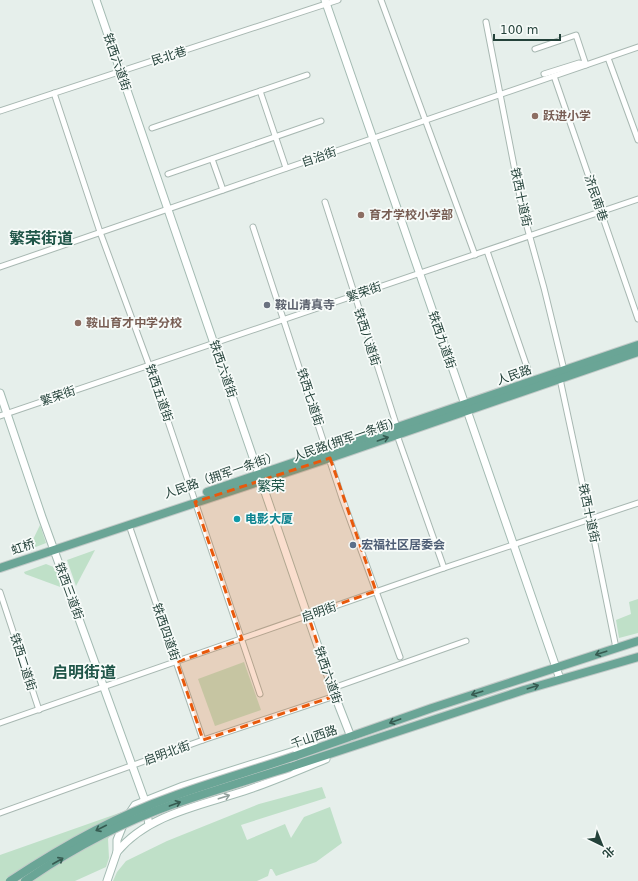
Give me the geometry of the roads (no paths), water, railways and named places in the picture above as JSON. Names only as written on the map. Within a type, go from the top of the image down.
[{"type":"main road","name":"铁西六道街","points":[[96,0],[332,688],[351,737]]},
{"type":"main road","name":"铁西九道街","points":[[325,2],[560,679]]},
{"type":"main road","name":"人民路","points":[[465,407],[564,370],[638,345]]},
{"type":"main road","name":"人民路(拥军一条街)","points":[[53,548],[129,525],[194,499],[329,455],[465,407],[638,352]]},
{"type":"main road","name":"铁西三道街","points":[[0,393],[4,415],[145,801],[149,825]]},
{"type":"main road","name":"人民路（拥军一条街）","points":[[53,548],[194,499]]},
{"type":"main road","name":"虹桥","points":[[0,568],[53,548]]},
{"type":"main road","name":"千山西路","points":[[10,881],[36,864],[121,818],[170,797],[340,741],[432,708],[638,642]]},
{"type":"main road","name":"千山西路","points":[[24,881],[84,846],[124,825],[173,804],[354,747],[429,720],[560,679],[638,657]]},
{"type":"main road","points":[[135,805],[166,793],[294,750],[340,741]]},
{"type":"main road","points":[[117,852],[126,841],[149,825],[177,812],[291,774],[354,747]]},
{"type":"main road","points":[[107,881],[117,852],[118,840],[125,820],[139,798],[140,789],[151,794],[166,793]]},
{"type":"street","name":"民北巷","points":[[0,111],[121,72],[325,2],[338,0]]},
{"type":"street","points":[[381,0],[424,121],[475,255]]},
{"type":"street","name":"铁西十道街","points":[[486,22],[518,188],[564,370]]},
{"type":"street","points":[[535,49],[576,35],[586,65]]},
{"type":"street","name":"自治街","points":[[0,267],[638,47]]},
{"type":"street","points":[[608,58],[638,140]]},
{"type":"street","points":[[544,74],[579,63],[586,65]]},
{"type":"street","points":[[152,128],[307,75]]},
{"type":"street","name":"济民南巷","points":[[554,76],[638,319]]},
{"type":"street","points":[[260,92],[286,168]]},
{"type":"street","name":"铁西五道街","points":[[54,93],[100,232],[149,365],[260,694]]},
{"type":"street","points":[[168,174],[321,121]]},
{"type":"street","points":[[212,159],[223,190]]},
{"type":"street","name":"繁荣街","points":[[4,415],[638,199]]},
{"type":"street","name":"铁西八道街","points":[[325,202],[397,431],[444,568]]},
{"type":"street","name":"铁西七道街","points":[[253,227],[329,455],[400,657]]},
{"type":"street","points":[[487,251],[527,367]]},
{"type":"street","name":"铁西十道街","points":[[560,378],[616,648]]},
{"type":"street","name":"启明街","points":[[0,723],[444,568],[638,503]]},
{"type":"street","name":"铁西四道街","points":[[129,525],[203,740]]},
{"type":"street","name":"铁西二道街","points":[[0,592],[39,710]]},
{"type":"street","points":[[0,612],[6,610]]},
{"type":"street","points":[[332,688],[466,641]]},
{"type":"street","name":"启明北街","points":[[0,813],[203,740],[335,696]]},
{"type":"place","name":"跃进小学","points":[[535,116]]},
{"type":"place","name":"育才学校小学部","points":[[361,215]]},
{"type":"place","name":"鞍山清真寺","points":[[267,305]]},
{"type":"place","name":"鞍山育才中学分校","points":[[78,323]]},
{"type":"place","name":"电影大厦","points":[[237,519]]},
{"type":"place","name":"宏福社区居委会","points":[[353,545]]},
{"type":"district","name":"繁荣街道","points":[[41,238]]},
{"type":"district","name":"繁荣","points":[[271,486]]},
{"type":"district","name":"启明街道","points":[[84,672]]}]
